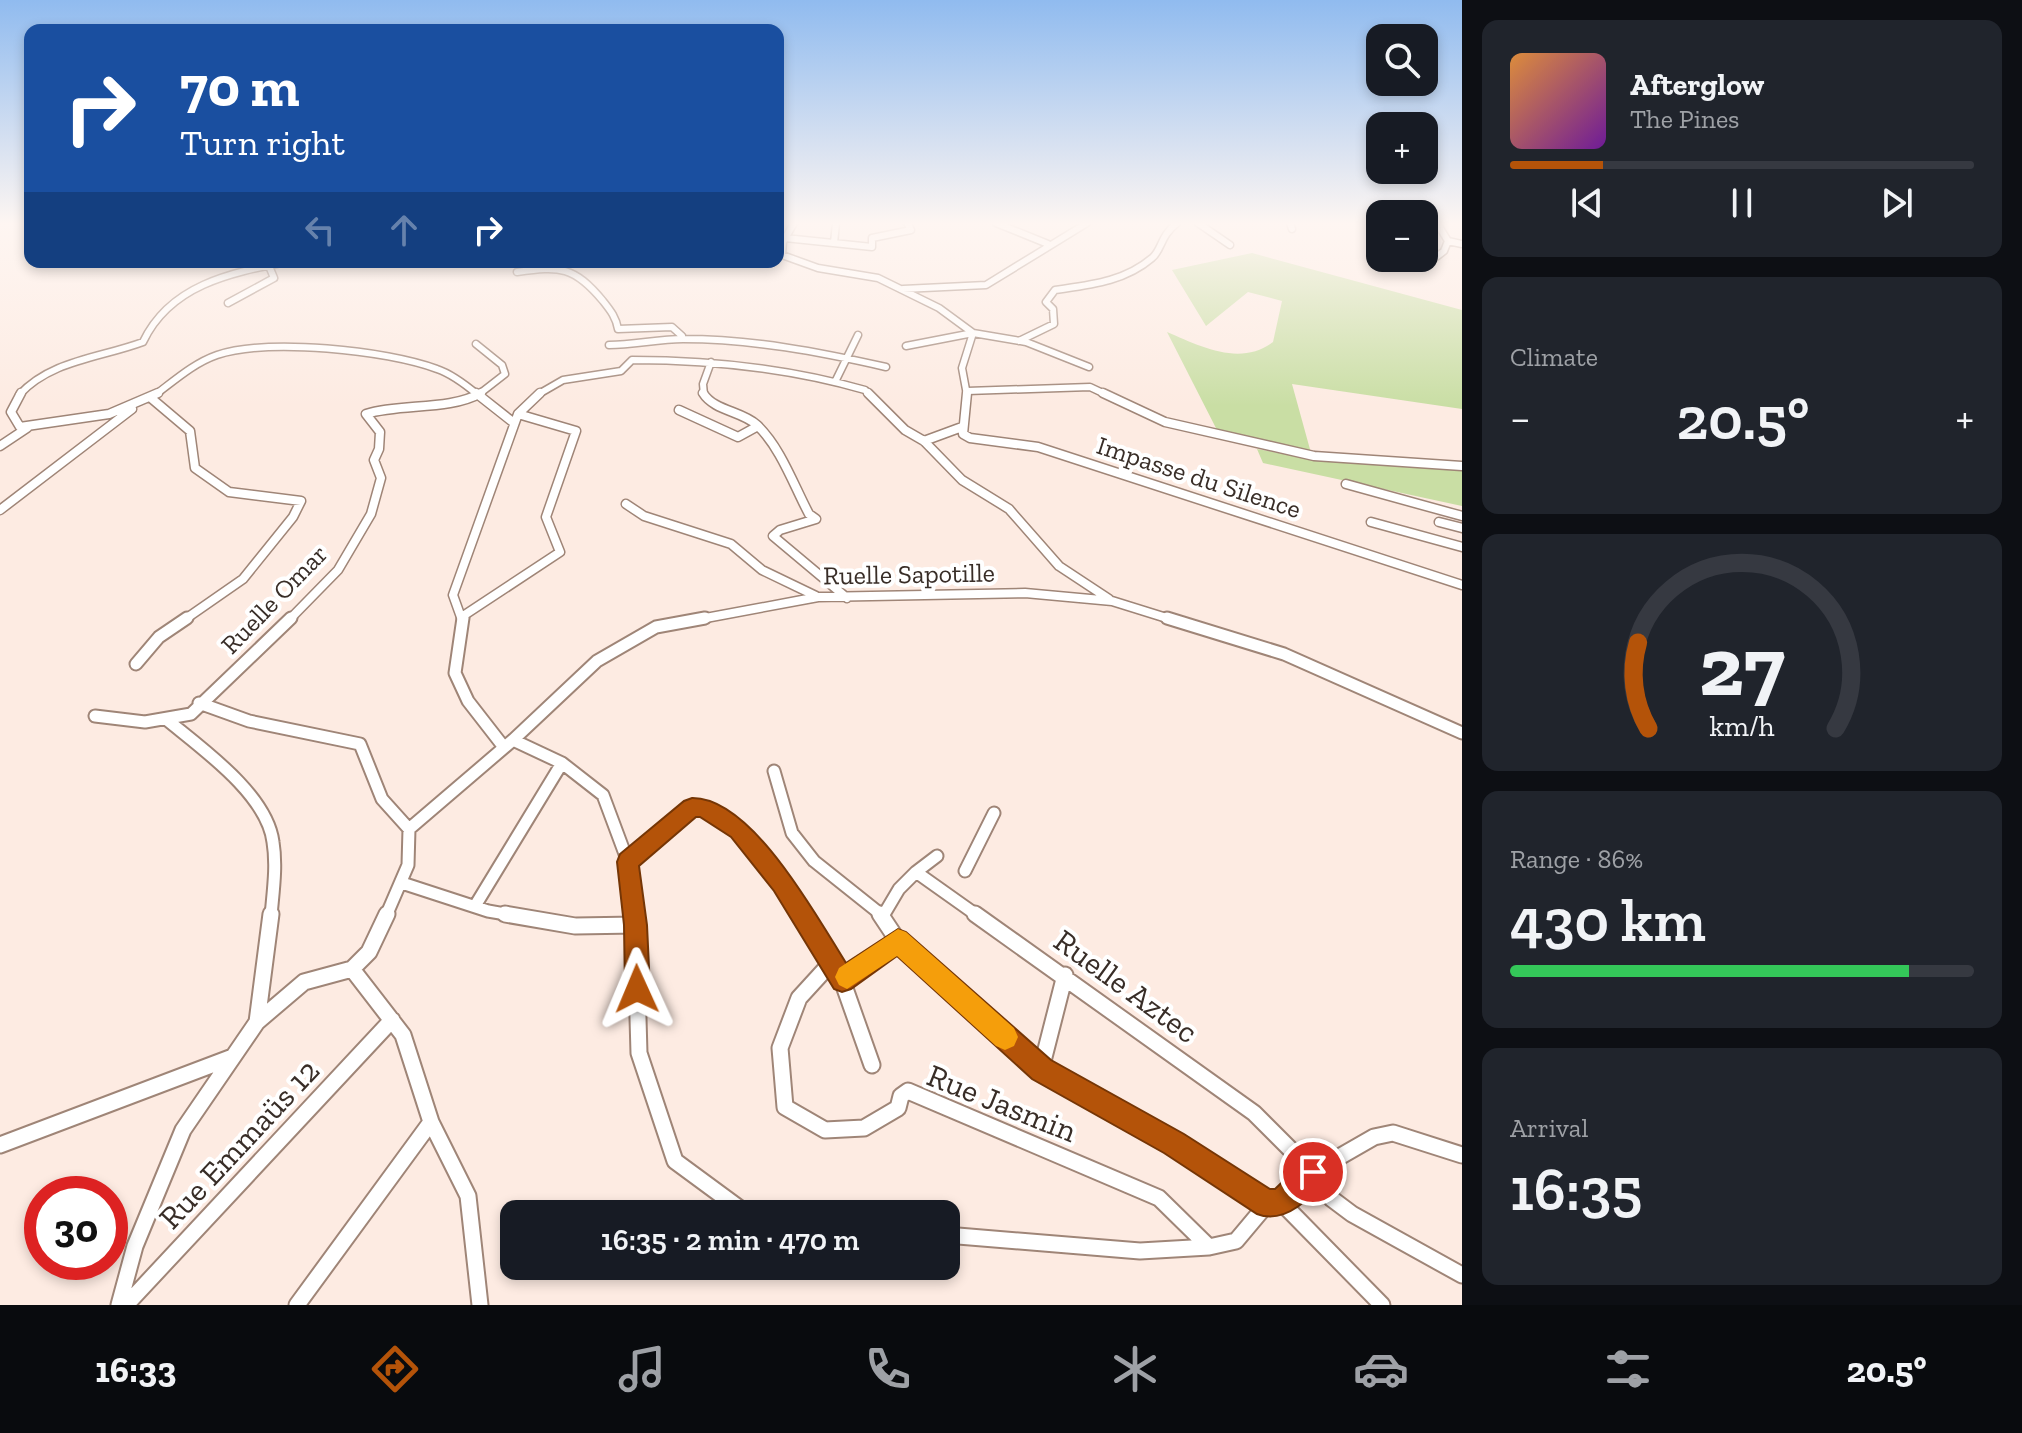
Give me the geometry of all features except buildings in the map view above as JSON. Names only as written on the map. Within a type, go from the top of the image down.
[{"type":"street","points":[[203,284],[153,321],[143,342],[61,366],[19,392],[11,412],[20,427],[85,420],[139,403],[151,398],[190,369],[215,356],[240,349],[363,352],[441,370],[516,419],[576,431],[546,517],[560,552],[463,616]]},
{"type":"street","points":[[228,303],[263,284]]},
{"type":"street","points":[[590,284],[613,311],[618,329],[672,327],[682,336],[680,339]]},
{"type":"street","points":[[890,284],[947,313],[973,333]]},
{"type":"street","points":[[901,289],[988,284]]},
{"type":"street","points":[[1019,341],[1054,324],[1053,309],[1046,302],[1055,290],[1094,284]]},
{"type":"street","points":[[924,441],[962,427],[967,413],[967,391],[962,368],[973,333]]},
{"type":"street","points":[[906,346],[973,333],[1019,341],[1089,367]]},
{"type":"street","points":[[836,380],[858,335]]},
{"type":"street","points":[[609,345],[631,346],[680,339],[797,348],[886,367]]},
{"type":"street","points":[[729,343],[702,381],[704,396],[710,403],[734,410],[758,426],[809,514],[816,519],[780,530],[773,536],[847,598]]},
{"type":"street","points":[[476,344],[502,365],[505,374],[495,387],[476,395]]},
{"type":"street","points":[[728,1200],[675,1161],[639,1053],[636,925],[628,862],[603,795],[562,763],[508,743],[468,701],[455,673],[463,616],[453,595],[516,419],[535,396],[563,380],[621,371],[632,360],[716,363],[836,380],[865,390],[905,430],[924,441],[962,480],[1009,509],[1059,566],[1112,601]]},
{"type":"street","points":[[967,391],[1090,387],[1165,422],[1299,453],[1462,466]]},
{"type":"street","name":"Ruelle Omar","points":[[95,716],[145,722],[191,714],[338,570],[371,514],[381,478],[374,460],[379,449],[380,432],[366,414],[385,407],[448,405],[476,395]]},
{"type":"street","points":[[136,664],[159,637],[243,579],[293,517],[301,501],[229,492],[218,485],[195,468],[190,431],[151,398]]},
{"type":"street","points":[[0,510],[139,403]]},
{"type":"street","points":[[679,410],[738,437],[758,426]]},
{"type":"street","name":"Impasse du Silence","points":[[962,427],[963,434],[970,438],[1038,447],[1462,585]]},
{"type":"street","points":[[0,446],[27,428]]},
{"type":"street","points":[[1346,484],[1462,516]]},
{"type":"street","points":[[626,504],[644,516],[731,544],[762,570],[818,597]]},
{"type":"street","points":[[1371,522],[1462,547]]},
{"type":"street","points":[[1439,522],[1462,528]]},
{"type":"street","name":"Ruelle Sapotille","points":[[409,829],[597,661],[656,627],[818,597],[1025,593],[1112,601],[1284,654],[1334,679],[1462,733]]},
{"type":"street","points":[[119,1305],[135,1246],[183,1130],[230,1058],[257,1022],[304,982],[352,969],[369,952],[408,865],[409,829],[382,799],[360,744],[249,721],[199,703]]},
{"type":"street","points":[[166,719],[234,779],[270,827],[275,881],[257,1022]]},
{"type":"street","points":[[475,906],[562,763]]},
{"type":"street","points":[[774,771],[792,833],[814,861],[883,916],[898,941],[1041,1069],[1274,1203],[1382,1305]]},
{"type":"street","points":[[628,862],[692,808],[703,807],[738,830],[782,883],[842,980],[872,1065]]},
{"type":"street","points":[[965,871],[994,813]]},
{"type":"street","points":[[883,916],[899,889],[937,856]]},
{"type":"street","name":"Ruelle Aztec","points":[[916,872],[1065,975],[1254,1113],[1313,1172],[1332,1199],[1352,1214],[1462,1275]]},
{"type":"street","points":[[402,883],[488,911],[575,926],[636,925]]},
{"type":"street","points":[[842,980],[898,941]]},
{"type":"street","name":"Rue Jasmin","points":[[831,963],[799,998],[780,1048],[785,1107],[825,1130],[864,1128],[898,1108],[901,1096],[908,1091],[1159,1198],[1209,1247]]},
{"type":"street","points":[[352,969],[403,1035],[431,1122],[468,1196],[480,1305]]},
{"type":"street","points":[[1041,1069],[1065,975]]},
{"type":"street","name":"Rue Emmaüs 12","points":[[126,1305],[392,1020]]},
{"type":"street","points":[[0,1145],[100,1106],[156,1090],[230,1058]]},
{"type":"street","points":[[297,1305],[431,1122]]},
{"type":"street","points":[[960,1236],[1140,1251],[1209,1247],[1236,1241],[1274,1203],[1313,1172],[1374,1137],[1393,1133],[1462,1155]]},
{"type":"green space","points":[[1180,284],[1366,284],[1462,310],[1462,409],[1292,384],[1311,453],[1219,434],[1167,332],[1220,352],[1247,353],[1273,342],[1282,301],[1248,292],[1206,326]]},
{"type":"green space","points":[[1257,449],[1322,461],[1462,470],[1462,506],[1263,463]]},
{"type":"slow traffic","points":[[847,977],[898,941],[1005,1037]]},
{"type":"route","points":[[637,989],[636,925],[628,862],[692,808],[703,807],[738,830],[782,883],[842,980],[898,941],[1041,1069],[1174,1144],[1267,1204],[1281,1202],[1313,1172]]}]
